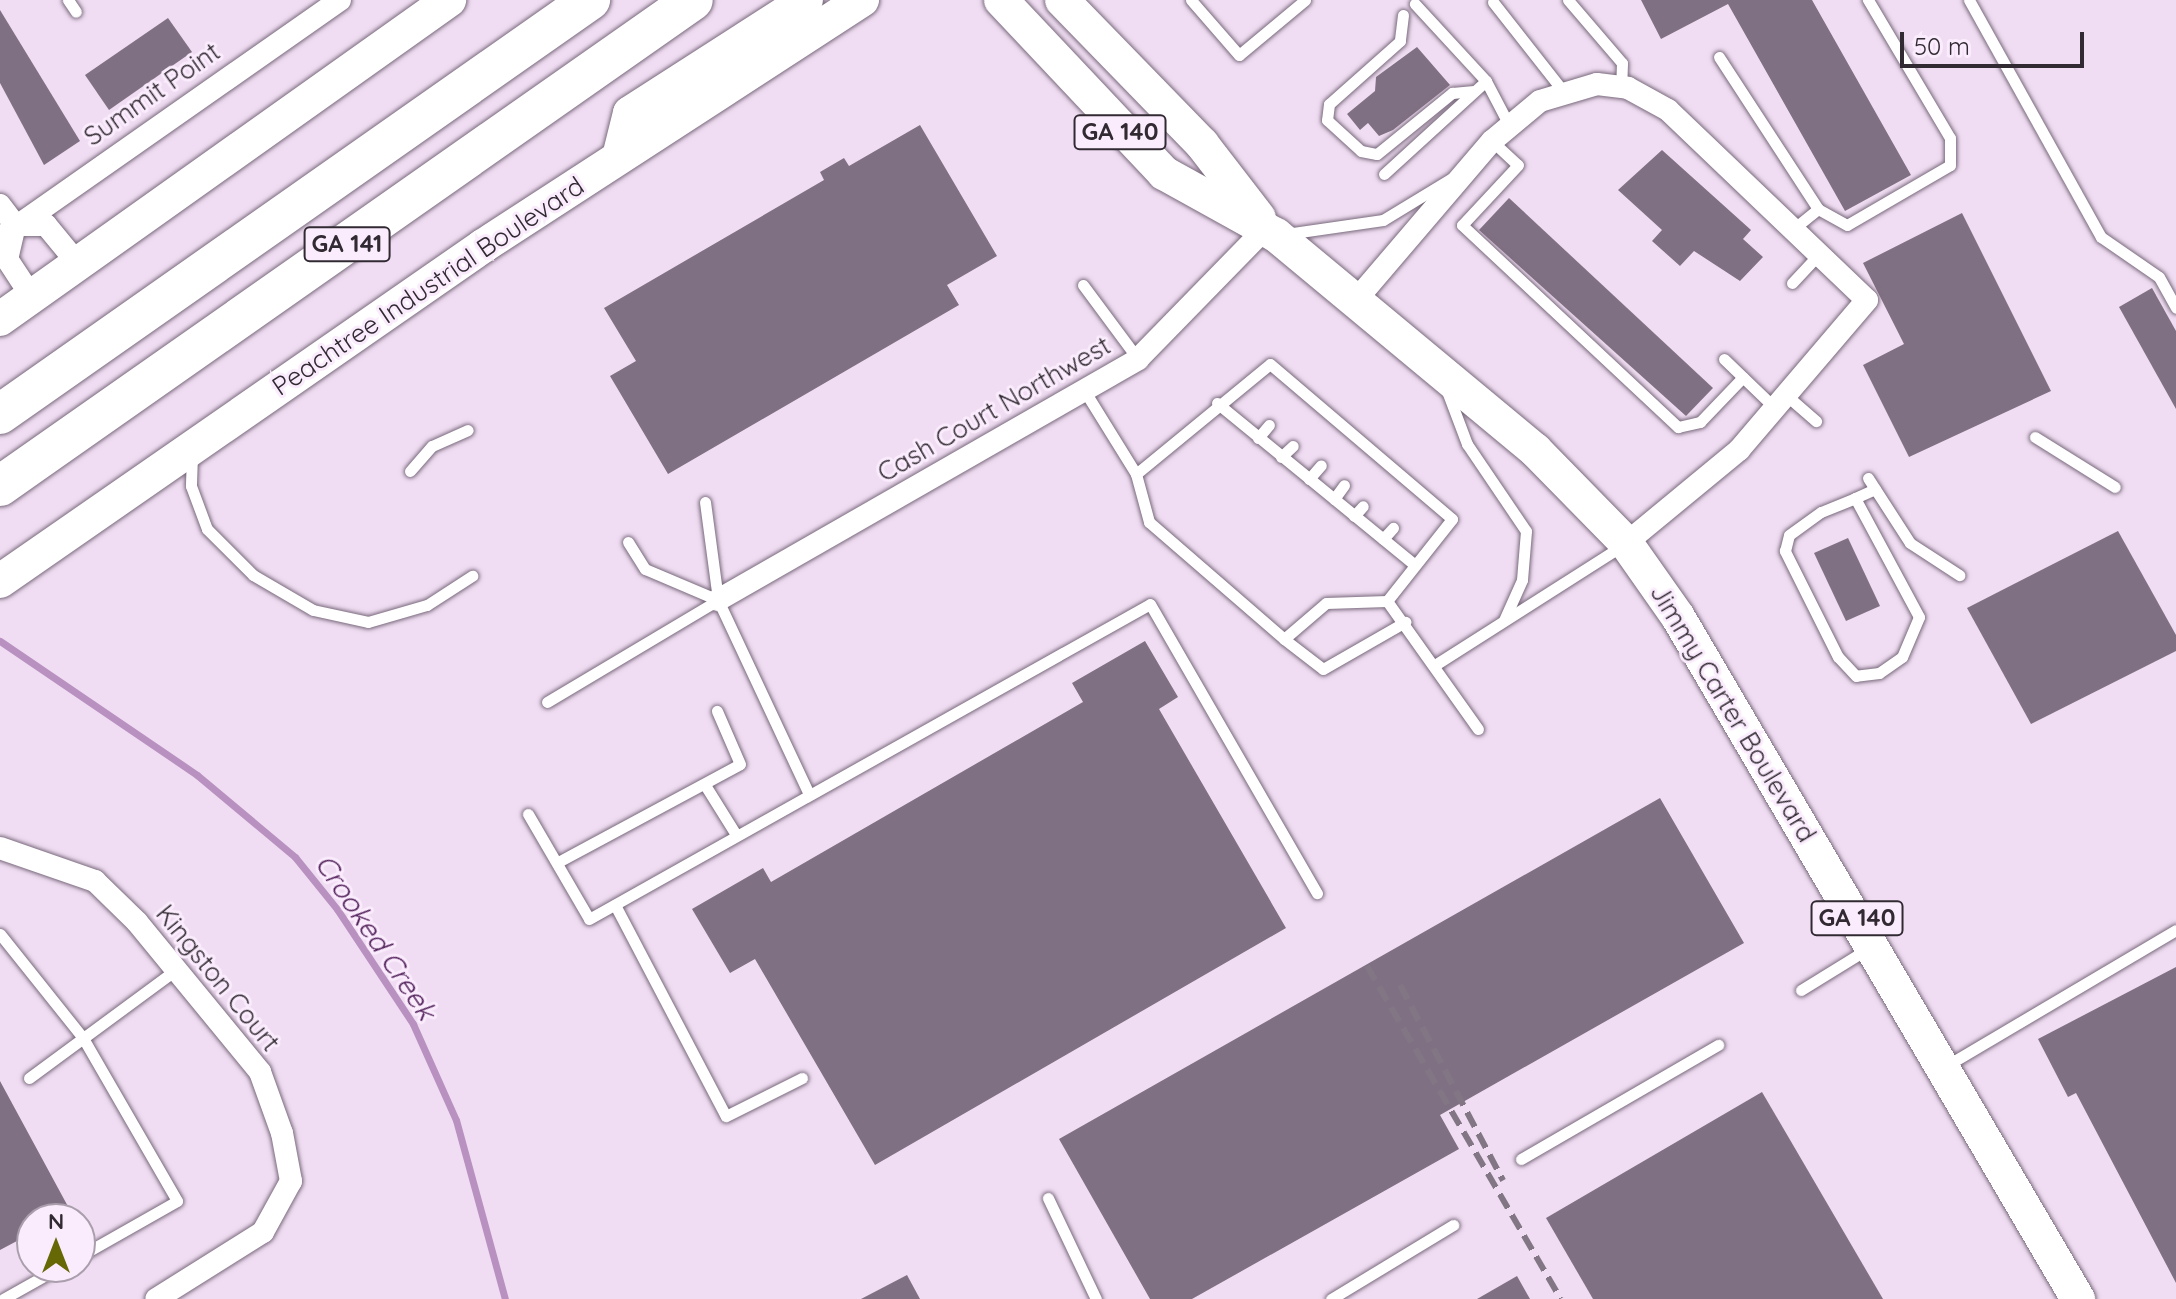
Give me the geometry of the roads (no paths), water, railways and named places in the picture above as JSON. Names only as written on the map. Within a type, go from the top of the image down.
[{"type":"highway","name":"GA 141","points":[[0,414],[590,0]]},
{"type":"highway","name":"GA 141","points":[[0,486],[693,0]]},
{"type":"main road","points":[[0,319],[449,0]]},
{"type":"main road","points":[[619,157],[630,113],[806,0]]},
{"type":"main road","name":"Peachtree Industrial Boulevard","points":[[0,581],[619,157],[862,0]]},
{"type":"main road","name":"Jimmy Carter Boulevard","points":[[1001,0],[1164,173],[1271,232],[1438,365],[1572,483],[1626,543],[1678,617],[1945,1067],[2078,1299]]},
{"type":"main road","name":"Jimmy Carter Boulevard","points":[[1062,0],[1202,144],[1271,232]]},
{"type":"main road","points":[[1076,0],[1164,90],[1202,144]]},
{"type":"street","name":"Summit Point","points":[[8,232],[340,0]]},
{"type":"street","points":[[1356,300],[1492,141],[1509,125],[1563,91],[1621,87],[1668,110],[1791,231],[1867,300],[1739,450],[1626,543]]},
{"type":"street","points":[[0,205],[8,232],[7,259],[32,297]]},
{"type":"street","points":[[8,232],[46,225],[79,265]]},
{"type":"street","name":"Cash Court Northwest","points":[[718,600],[1138,359],[1271,232]]},
{"type":"street","name":"Kingston Court","points":[[0,848],[95,881],[178,968],[260,1072],[291,1181],[263,1232],[156,1299]]},
{"type":"lane","points":[[68,0],[76,12]]},
{"type":"lane","points":[[1191,0],[1239,55],[1305,0]]},
{"type":"lane","points":[[1568,0],[1622,63],[1621,87]]},
{"type":"lane","points":[[1719,57],[1818,209],[1847,225],[1950,165],[1950,138],[1868,0]]},
{"type":"lane","points":[[1969,0],[2101,237],[2159,277],[2176,308]]},
{"type":"lane","points":[[1493,2],[1563,91]]},
{"type":"lane","points":[[1415,4],[1486,81],[1509,125]]},
{"type":"lane","points":[[1403,15],[1400,41],[1329,104],[1327,120],[1361,151],[1377,154],[1452,93],[1474,91]]},
{"type":"lane","points":[[1384,174],[1486,81]]},
{"type":"lane","points":[[1492,141],[1518,165],[1462,225],[1473,236],[1678,427],[1700,422],[1743,377]]},
{"type":"lane","points":[[1271,232],[1383,220],[1469,167]]},
{"type":"lane","points":[[1791,231],[1818,209]]},
{"type":"lane","points":[[1792,283],[1818,255]]},
{"type":"lane","points":[[1083,285],[1138,359]]},
{"type":"lane","points":[[1724,359],[1743,377],[1816,421]]},
{"type":"lane","points":[[1136,474],[1217,403],[1270,364],[1368,455],[1452,519],[1387,601]]},
{"type":"lane","points":[[1438,365],[1467,444],[1526,531],[1522,580],[1504,620]]},
{"type":"lane","points":[[1084,390],[1136,474],[1149,522],[1323,669],[1405,622]]},
{"type":"lane","points":[[1290,400],[1300,390]]},
{"type":"lane","points":[[1217,403],[1414,564]]},
{"type":"lane","points":[[1258,438],[1269,425]]},
{"type":"lane","points":[[410,471],[432,446],[468,430]]},
{"type":"lane","points":[[2035,437],[2115,487]]},
{"type":"lane","points":[[1281,457],[1293,446]]},
{"type":"lane","points":[[192,448],[191,486],[207,529],[253,575],[313,610],[368,622],[427,605],[472,576]]},
{"type":"lane","points":[[1309,479],[1321,465]]},
{"type":"lane","points":[[1868,478],[1910,543],[1959,575]]},
{"type":"lane","points":[[1334,499],[1344,485]]},
{"type":"lane","points":[[1855,498],[1919,617],[1902,657],[1879,673],[1856,676],[1838,657],[1785,551],[1789,535],[1855,498],[1875,489]]},
{"type":"lane","points":[[705,502],[718,600],[807,790]]},
{"type":"lane","points":[[1354,516],[1363,506]]},
{"type":"lane","points":[[1383,539],[1393,528]]},
{"type":"lane","points":[[628,542],[645,569],[718,600]]},
{"type":"lane","points":[[1438,663],[1626,543]]},
{"type":"lane","points":[[547,702],[718,600]]},
{"type":"lane","points":[[1284,639],[1326,603],[1387,601]]},
{"type":"lane","points":[[1387,601],[1438,663],[1478,729]]},
{"type":"lane","points":[[528,814],[560,861],[589,919],[807,790],[1150,604],[1317,893]]},
{"type":"lane","points":[[560,861],[740,764],[717,711]]},
{"type":"lane","points":[[705,785],[735,833]]},
{"type":"lane","points":[[615,905],[726,1116],[802,1078]]},
{"type":"lane","points":[[1945,1067],[2176,930]]},
{"type":"lane","points":[[0,934],[83,1038],[177,1201],[96,1247]]},
{"type":"lane","points":[[1801,990],[1873,946]]},
{"type":"lane","points":[[29,1078],[178,968]]},
{"type":"lane","points":[[1521,1159],[1718,1045]]},
{"type":"lane","points":[[1048,1198],[1096,1299]]},
{"type":"lane","points":[[1331,1299],[1453,1225]]},
{"type":"lane","points":[[3,1299],[32,1283]]},
{"type":"waterway","name":"Crooked Creek","points":[[0,641],[197,775],[295,857],[337,909],[413,1024],[456,1120],[505,1299]]},
{"type":"railway","points":[[1367,966],[1561,1299]]},
{"type":"railway","points":[[1400,985],[1503,1180]]}]
